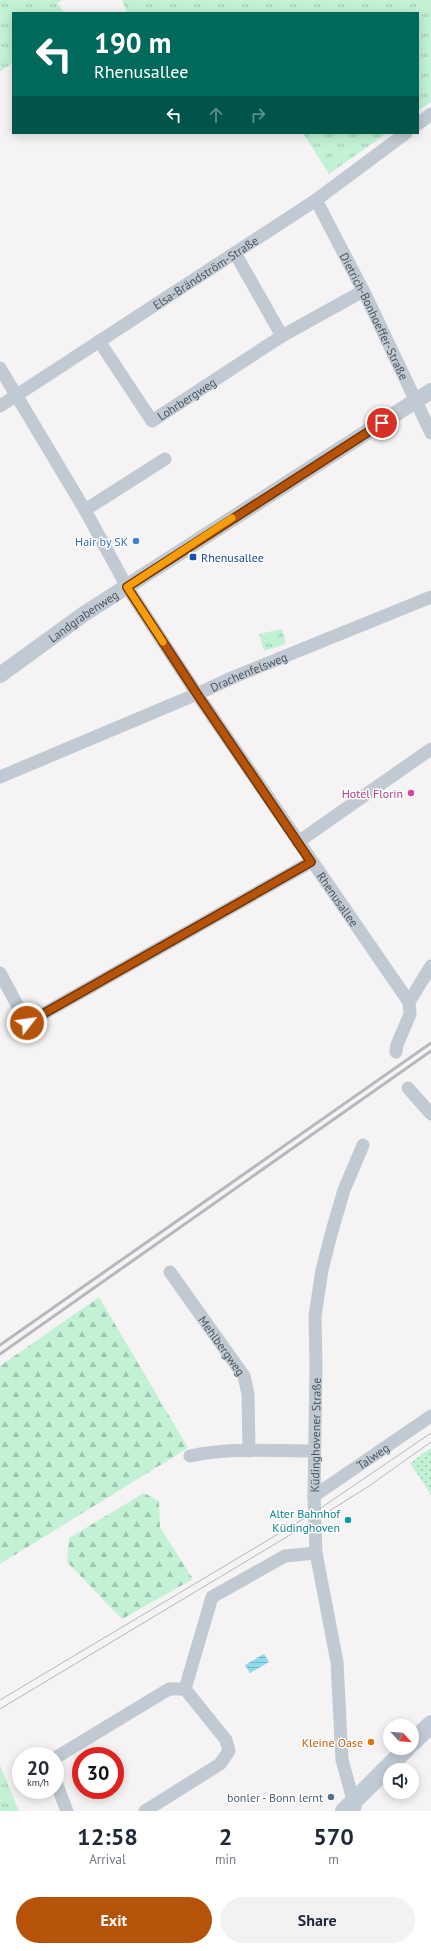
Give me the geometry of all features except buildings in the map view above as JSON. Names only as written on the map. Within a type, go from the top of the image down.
[{"type":"main road","points":[[419,1736],[431,1724]]},
{"type":"main road","points":[[351,1808],[400,1755]]},
{"type":"street","points":[[419,123],[431,114]]},
{"type":"street","name":"Elsa-Brändström-Straße","points":[[0,406],[15,394],[316,200],[405,134]]},
{"type":"street","name":"Dietrich-Bonhoeffer-Straße","points":[[316,200],[363,291],[431,433]]},
{"type":"street","points":[[235,253],[282,336]]},
{"type":"street","name":"Lohrbergweg","points":[[99,341],[152,421],[282,336],[363,291]]},
{"type":"street","name":"Rhenusallee","points":[[0,368],[85,510],[127,587],[197,694],[311,862],[409,1002]]},
{"type":"street","name":"Landgrabenweg","points":[[0,675],[84,614],[431,391]]},
{"type":"street","points":[[85,510],[165,459]]},
{"type":"street","name":"Drachenfelsweg","points":[[0,777],[197,694],[242,673],[431,597]]},
{"type":"street","points":[[298,842],[431,749]]},
{"type":"street","points":[[0,973],[27,1023],[311,862]]},
{"type":"street","points":[[396,1052],[397,1045],[410,1014],[409,1002],[431,966]]},
{"type":"street","points":[[408,1088],[431,1114]]},
{"type":"street","name":"Küdinghovener Straße","points":[[351,1808],[342,1760],[337,1662],[316,1553],[314,1496],[315,1302],[332,1231],[344,1190],[363,1145]]},
{"type":"street","name":"Mehlbergweg","points":[[170,1272],[244,1376],[248,1394],[249,1451]]},
{"type":"street","name":"Talweg","points":[[314,1496],[431,1416]]},
{"type":"street","points":[[190,1456],[202,1453],[249,1451],[314,1451]]},
{"type":"street","points":[[185,1689],[212,1597],[286,1556],[316,1553]]},
{"type":"street","points":[[64,1753],[169,1690],[185,1689]]},
{"type":"street","points":[[146,1811],[220,1764],[229,1751],[226,1740],[185,1689]]},
{"type":"street","points":[[62,1799],[67,1811]]},
{"type":"green space","points":[[0,0],[62,0],[57,3],[64,12],[12,12],[12,63],[0,72]]},
{"type":"green space","points":[[122,0],[431,0],[431,102],[419,110],[419,12],[127,12]]},
{"type":"green space","points":[[304,134],[386,134],[329,174]]},
{"type":"green space","points":[[282,629],[286,644],[264,651],[259,634]]},
{"type":"green space","points":[[99,1297],[188,1448],[0,1564],[0,1366]]},
{"type":"green space","points":[[431,1448],[431,1495],[410,1463]]},
{"type":"green space","points":[[144,1493],[159,1501],[160,1527],[193,1579],[122,1619],[67,1562],[69,1538]]},
{"type":"green space","points":[[0,1765],[12,1794],[12,1799],[14,1799],[19,1811],[0,1811]]},
{"type":"water","points":[[264,1654],[269,1662],[250,1673],[245,1665]]},
{"type":"tram line","points":[[0,1700],[315,1512],[431,1433]]},
{"type":"tram line","points":[[0,1709],[315,1520],[369,1486],[431,1442]]},
{"type":"railway","points":[[0,1345],[431,1043]]},
{"type":"railway","points":[[0,1354],[431,1051]]},
{"type":"slow traffic","points":[[163,642],[127,587],[232,518]]},
{"type":"place","name":"Hair by SK","points":[[136,541]]},
{"type":"place","name":"Rhenusallee","points":[[193,557]]},
{"type":"place","name":"Hotel Florin","points":[[411,793]]},
{"type":"place","name":"Alter Bahnhof Küdinghoven","points":[[348,1520]]},
{"type":"place","name":"Kleine Oase","points":[[371,1742]]},
{"type":"place","name":"bonler - Bonn lernt","points":[[331,1797]]},
{"type":"route","points":[[27,1023],[311,862],[197,694],[127,587],[382,423]]}]
